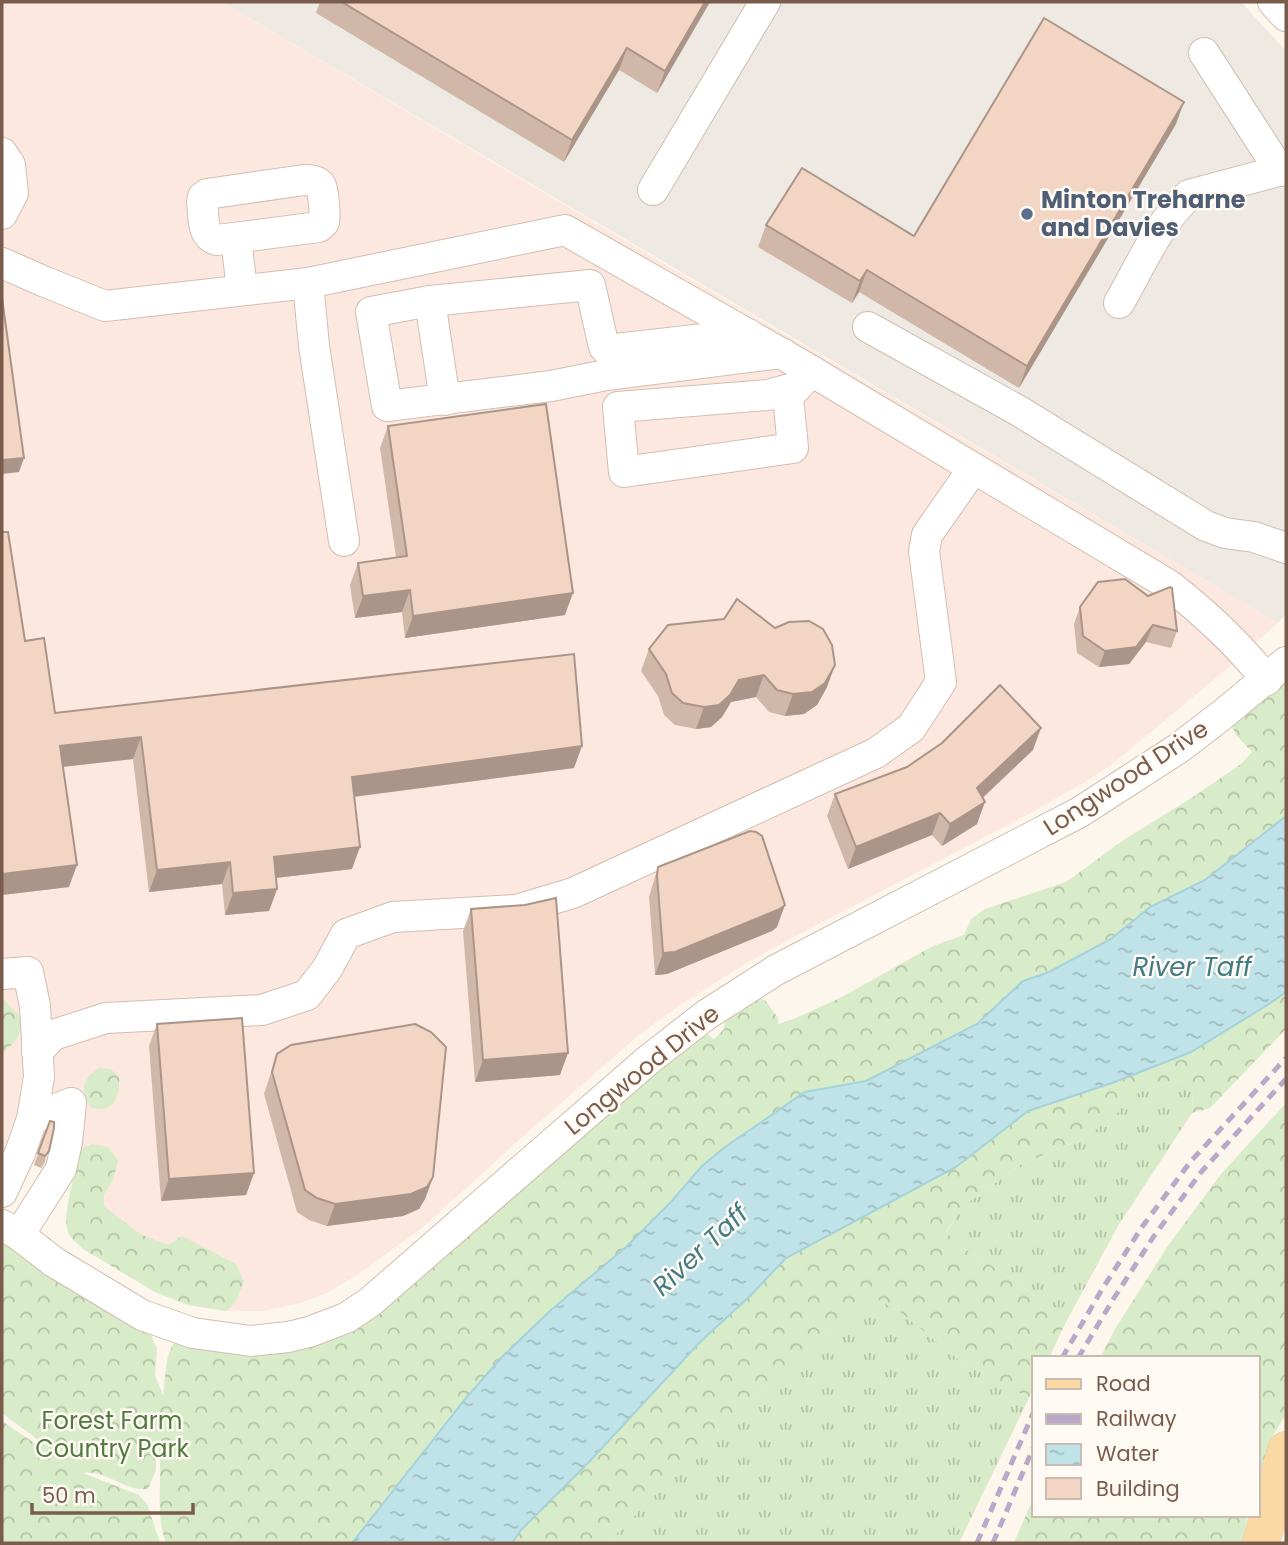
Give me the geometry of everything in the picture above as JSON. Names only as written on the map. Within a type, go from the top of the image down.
[{"type":"main road","points":[[1261,1543],[1286,1450]]},
{"type":"street","points":[[653,190],[765,2]]},
{"type":"street","points":[[1273,2],[1286,16]]},
{"type":"street","points":[[1119,303],[1180,202],[1189,195],[1283,170],[1204,53]]},
{"type":"street","points":[[2,153],[10,165],[13,193],[2,214]]},
{"type":"street","points":[[2,263],[105,306],[308,283],[565,230],[782,353],[804,379],[973,469],[1169,584],[1245,653],[1276,671]]},
{"type":"street","points":[[236,239],[242,289]]},
{"type":"street","points":[[308,283],[314,346],[344,541]]},
{"type":"street","points":[[748,334],[607,350],[590,285],[430,301],[371,312],[387,406],[782,353]]},
{"type":"street","points":[[430,301],[445,400]]},
{"type":"street","points":[[868,327],[1019,411],[1206,526],[1226,533],[1254,537],[1286,548]]},
{"type":"street","points":[[804,379],[788,396],[793,448],[624,472],[618,407],[768,395],[804,379]]},
{"type":"street","points":[[37,1052],[53,1035],[106,1018],[262,1010],[296,999],[307,995],[327,969],[346,934],[393,917],[516,910],[573,892],[877,753],[911,728],[941,682],[924,551],[927,535],[973,469]]},
{"type":"street","name":"Longwood Drive","points":[[10,1230],[54,1262],[142,1315],[192,1333],[251,1341],[269,1340],[309,1332],[346,1318],[370,1302],[647,1061],[706,1016],[776,970],[1080,812],[1179,748],[1276,671]]},
{"type":"street","points":[[2,974],[28,972],[35,1006],[39,1077],[32,1119],[2,1192]]},
{"type":"street","points":[[10,1230],[61,1169],[71,1103],[32,1119]]},
{"type":"shaded area","points":[[2,2],[222,2],[1278,623],[1222,673],[1111,765],[1090,779],[748,962],[677,1007],[640,1034],[422,1228],[360,1273],[327,1293],[301,1303],[262,1311],[226,1311],[188,1305],[155,1292],[83,1249],[68,1232],[67,1214],[75,1175],[50,1165],[47,1170],[2,1157]]},
{"type":"shaded area","points":[[222,2],[1241,2],[1286,51],[1286,614],[1278,623]]},
{"type":"green space","name":"Forest Farm Country Park","points":[[1286,679],[1286,821],[1266,840],[1146,921],[1000,1015],[903,1073],[741,1136],[725,1147],[702,1166],[391,1543],[166,1543],[160,1507],[158,1444],[156,1470],[148,1489],[131,1487],[99,1474],[83,1473],[139,1495],[147,1504],[160,1543],[2,1543],[2,1421],[40,1447],[37,1439],[2,1413],[2,1237],[135,1320],[151,1335],[157,1349],[155,1375],[163,1395],[168,1358],[177,1340],[317,1343],[351,1334],[355,1331],[358,1316],[701,1029],[714,1039],[724,1029],[725,1011],[750,997],[765,1000],[778,1018],[778,1024],[796,1018],[840,998],[933,946],[964,935],[971,919],[985,909],[1066,882],[1125,839],[1241,764],[1252,752],[1236,735],[1231,723]]},
{"type":"green space","points":[[1286,974],[1286,1029],[1210,1108],[1192,1113],[1193,1087],[1176,1079],[1135,1094],[1112,1118],[1080,1140],[1020,1165],[963,1206],[946,1232],[957,1244],[1016,1281],[1066,1322],[1050,1356],[1032,1356],[1032,1391],[1029,1398],[962,1362],[900,1312],[873,1297],[831,1329],[736,1413],[607,1543],[477,1543],[676,1335],[939,1147]]},
{"type":"green space","points":[[2,1000],[20,1016],[20,1029],[17,1038],[2,1054]]},
{"type":"green space","points":[[99,1068],[110,1069],[119,1076],[119,1083],[117,1096],[111,1106],[99,1109],[91,1108],[84,1086],[89,1076]]},
{"type":"green space","points":[[1176,1079],[1193,1087],[1192,1113],[1118,1226],[1066,1322],[1016,1281],[957,1244],[946,1233],[963,1206],[1020,1165],[1080,1140],[1112,1118],[1135,1094]]},
{"type":"green space","points":[[1286,1103],[1286,1414],[1272,1437],[1260,1473],[1260,1356],[1101,1356],[1167,1247],[1221,1174]]},
{"type":"green space","points":[[92,1144],[108,1147],[118,1160],[114,1178],[104,1195],[104,1206],[140,1234],[168,1245],[182,1236],[236,1264],[244,1281],[236,1302],[226,1311],[188,1305],[155,1292],[83,1249],[71,1237],[66,1224],[70,1191],[81,1149]]},
{"type":"green space","points":[[873,1296],[900,1312],[962,1362],[1029,1398],[959,1543],[607,1543],[736,1413],[831,1329]]},
{"type":"green space","points":[[1032,1501],[1032,1517],[1248,1517],[1242,1543],[1014,1543]]},
{"type":"water","name":"River Taff","points":[[1286,816],[1286,992],[1191,1052],[1112,1083],[1028,1111],[956,1167],[786,1258],[700,1342],[589,1462],[521,1530],[512,1543],[352,1543],[466,1398],[502,1357],[551,1310],[626,1247],[702,1166],[725,1147],[805,1092],[866,1081],[977,1024],[1023,981],[1049,972],[1111,939],[1150,907],[1205,880]]},
{"type":"building","points":[[342,2],[705,2],[665,71],[627,48],[572,140]]},
{"type":"building","name":"Minton Treharne and Davies","points":[[1044,18],[1184,102],[1027,366],[867,270],[860,281],[766,225],[802,168],[914,236]]},
{"type":"building","points":[[2,298],[24,458],[2,460]]},
{"type":"building","points":[[546,404],[573,593],[413,616],[410,590],[363,596],[358,563],[407,556],[388,426]]},
{"type":"building","points":[[2,532],[8,532],[25,641],[44,638],[55,713],[574,654],[582,746],[352,777],[360,847],[274,857],[277,889],[233,893],[230,862],[157,870],[141,737],[60,746],[77,865],[2,874]]},
{"type":"building","points":[[1125,579],[1148,596],[1172,588],[1177,631],[1153,625],[1136,647],[1105,651],[1083,636],[1080,607],[1098,582]]},
{"type":"building","points":[[737,599],[775,628],[789,622],[809,621],[823,629],[832,645],[835,665],[825,683],[812,692],[793,694],[777,690],[764,675],[739,680],[730,695],[719,705],[704,707],[683,703],[672,693],[666,674],[649,649],[668,625],[724,619]]},
{"type":"building","points":[[1000,685],[1041,728],[977,788],[985,802],[950,824],[940,813],[856,847],[835,794],[907,767],[942,743]]},
{"type":"building","points":[[750,831],[762,836],[785,905],[675,952],[663,953],[658,867]]},
{"type":"building","points":[[556,898],[568,1053],[483,1060],[471,909],[525,905]]},
{"type":"building","points":[[242,1018],[254,1173],[169,1179],[157,1024]]},
{"type":"building","points":[[415,1024],[431,1032],[446,1047],[433,1177],[427,1187],[411,1194],[335,1204],[317,1198],[305,1190],[272,1072],[277,1054],[291,1045]]},
{"type":"building","points":[[50,1121],[54,1122],[54,1128],[49,1151],[45,1156],[38,1153]]},
{"type":"railway","points":[[1063,1356],[1142,1227],[1191,1161],[1286,1058]]},
{"type":"railway","points":[[1079,1356],[1154,1236],[1202,1171],[1286,1079]]},
{"type":"railway","points":[[977,1543],[1032,1416]]},
{"type":"railway","points":[[993,1543],[1032,1451]]},
{"type":"place","name":"Minton Treharne and Davies","points":[[1027,214]]}]
